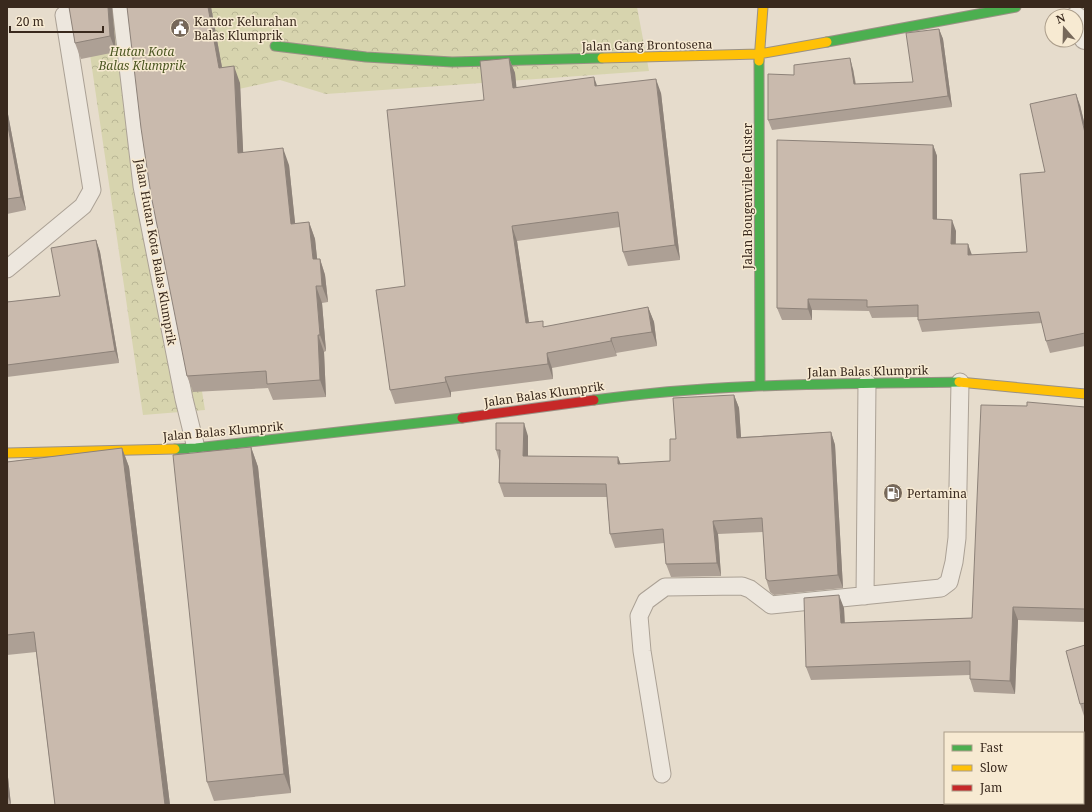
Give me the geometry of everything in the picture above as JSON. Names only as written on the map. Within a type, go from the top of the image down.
[{"type":"street","name":"Jalan Bougenvilee Cluster","points":[[760,386],[759,54],[763,7]]},
{"type":"street","name":"Jalan Gang Brontosena","points":[[275,46],[366,57],[452,62],[759,54],[951,13],[1016,7]]},
{"type":"street","name":"Jalan Balas Klumprik","points":[[7,453],[196,448],[431,422],[651,392],[760,386],[960,382],[1085,394]]},
{"type":"lane","name":"Jalan Hutan Kota Balas Klumprik","points":[[121,7],[142,186],[184,399],[196,448]]},
{"type":"lane","points":[[7,269],[83,206],[92,190],[64,15]]},
{"type":"lane","points":[[662,774],[642,651],[639,623],[639,616],[646,601],[665,587],[742,586],[750,589],[771,605],[941,588],[949,582],[954,562],[957,538],[960,382]]},
{"type":"lane","points":[[865,596],[867,383]]},
{"type":"green space","name":"Hutan Kota Balas Klumprik","points":[[83,7],[637,7],[649,71],[326,94],[280,80],[157,107],[205,410],[143,415]]},
{"type":"building","points":[[69,7],[108,7],[110,36],[75,43]]},
{"type":"building","points":[[127,7],[208,7],[219,68],[234,66],[238,153],[283,148],[291,224],[309,222],[313,259],[320,259],[322,286],[316,286],[320,335],[318,335],[320,380],[267,384],[266,371],[187,376],[151,195],[141,128]]},
{"type":"building","points":[[939,29],[948,96],[768,120],[768,74],[794,75],[794,65],[850,58],[854,84],[913,82],[906,33]]},
{"type":"building","points":[[509,58],[513,88],[594,77],[595,86],[656,79],[675,245],[623,252],[618,212],[512,226],[526,323],[543,321],[543,327],[648,307],[652,332],[611,338],[611,341],[547,353],[548,364],[445,377],[446,382],[390,390],[376,290],[405,286],[387,110],[484,100],[480,61]]},
{"type":"building","points":[[1076,94],[1085,133],[1085,333],[1046,341],[1039,312],[918,320],[918,305],[867,307],[867,300],[808,299],[808,309],[777,308],[777,140],[933,145],[933,219],[952,220],[951,244],[968,244],[968,255],[1027,252],[1020,174],[1045,172],[1030,104]]},
{"type":"building","points":[[7,121],[21,197],[7,199]]},
{"type":"building","points":[[96,240],[115,351],[7,365],[7,302],[60,296],[51,248]]},
{"type":"building","points":[[734,395],[737,438],[831,432],[838,575],[769,581],[766,579],[762,518],[713,521],[717,563],[666,564],[663,529],[610,534],[606,484],[499,483],[500,450],[496,450],[496,423],[524,423],[523,456],[618,457],[618,464],[670,461],[670,439],[676,439],[673,398]]},
{"type":"building","points":[[1027,402],[1085,407],[1085,609],[1013,607],[1010,681],[970,679],[970,661],[806,667],[804,598],[839,595],[841,623],[972,618],[981,405],[1027,406]]},
{"type":"building","points":[[251,447],[284,774],[207,782],[173,455]]},
{"type":"building","points":[[122,448],[165,805],[55,805],[34,632],[7,635],[7,462]]},
{"type":"building","points":[[1085,645],[1085,703],[1080,704],[1066,651]]},
{"type":"building","points":[[1084,741],[1085,741],[1085,805]]},
{"type":"traffic: fast","points":[[827,42],[1016,7]]},
{"type":"traffic: fast","points":[[275,46],[366,57],[452,62],[602,58]]},
{"type":"traffic: fast","points":[[759,61],[760,386]]},
{"type":"traffic: fast","points":[[594,400],[639,394],[730,387],[959,382]]},
{"type":"traffic: fast","points":[[175,449],[196,448],[462,418]]},
{"type":"traffic: slow","points":[[759,61],[763,7]]},
{"type":"traffic: slow","points":[[602,58],[759,54],[827,42]]},
{"type":"traffic: slow","points":[[959,382],[1085,394]]},
{"type":"traffic: slow","points":[[7,453],[175,449]]},
{"type":"traffic: jam","points":[[462,418],[594,400]]},
{"type":"place","name":"Kantor Kelurahan Balas Klumprik","points":[[180,28]]},
{"type":"place","name":"Pertamina","points":[[893,493]]}]
